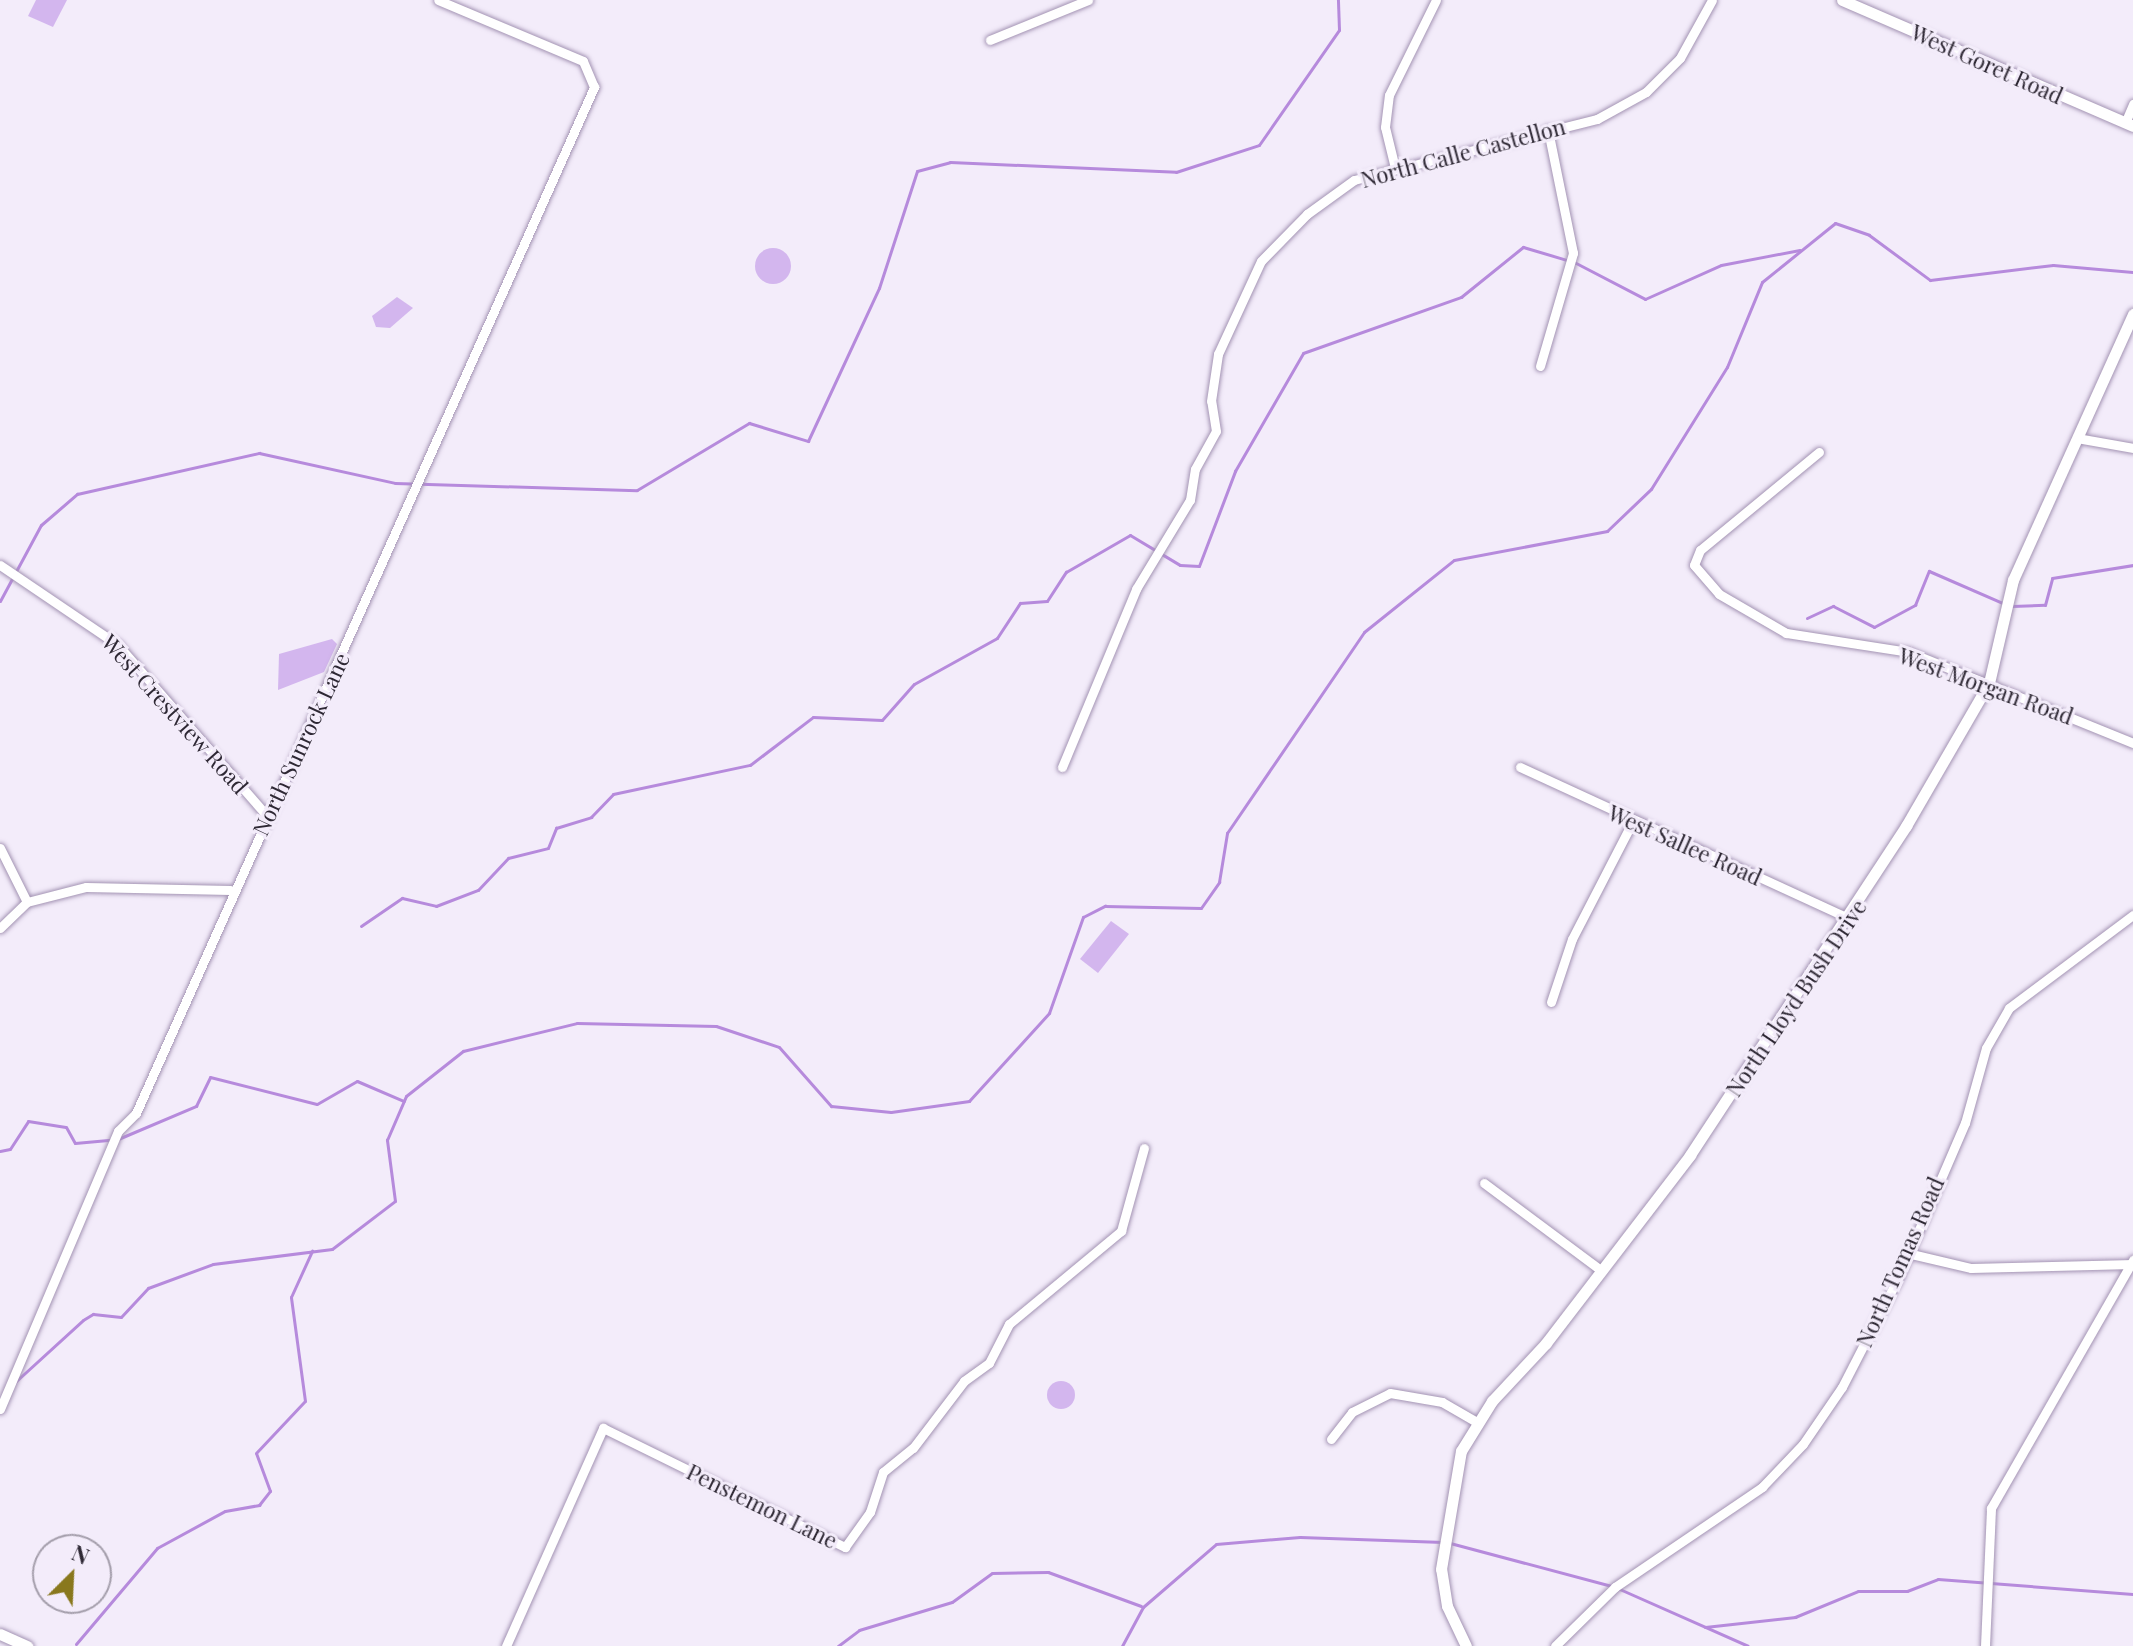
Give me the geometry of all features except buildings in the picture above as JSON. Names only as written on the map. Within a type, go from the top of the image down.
[{"type":"street","name":"North Sunrock Lane","points":[[0,1409],[230,890],[267,816],[589,101],[593,74],[583,61],[438,0]]},
{"type":"street","points":[[990,40],[1088,0]]},
{"type":"street","points":[[1395,168],[1385,127],[1389,95],[1400,60],[1436,0]]},
{"type":"street","name":"North Calle Castellon","points":[[1062,767],[1136,589],[1190,500],[1195,469],[1216,431],[1211,401],[1218,354],[1261,261],[1307,214],[1354,180],[1597,119],[1646,92],[1680,58],[1712,0]]},
{"type":"street","name":"West Goret Road","points":[[1842,0],[1864,4],[2129,125]]},
{"type":"street","points":[[2129,125],[2133,104]]},
{"type":"street","points":[[1540,366],[1573,253],[1548,130]]},
{"type":"street","name":"North Lloyd Bush Drive","points":[[1466,1646],[1447,1606],[1443,1542],[1451,1482],[1476,1422],[1602,1271],[1851,919],[1989,683],[2013,580],[2133,314]]},
{"type":"street","points":[[2077,438],[2133,448]]},
{"type":"street","name":"West Morgan Road","points":[[1819,452],[1700,550],[1694,565],[1734,606],[1786,633],[1909,652],[2133,743]]},
{"type":"street","name":"West Crestview Road","points":[[0,565],[118,645],[267,816]]},
{"type":"street","name":"West Sallee Road","points":[[1520,767],[1632,823],[1851,919]]},
{"type":"street","points":[[1551,1002],[1572,939],[1632,823]]},
{"type":"street","points":[[0,848],[27,902]]},
{"type":"street","points":[[0,928],[27,902],[86,887],[230,890]]},
{"type":"street","name":"North Tomas Road","points":[[1555,1646],[1615,1587],[1762,1487],[1803,1444],[1842,1387],[1907,1253],[1965,1123],[1986,1048],[2009,1008],[2133,915]]},
{"type":"street","name":"Penstemon Lane","points":[[506,1646],[603,1428],[845,1547],[870,1512],[883,1472],[913,1448],[954,1391],[989,1363],[1009,1324],[1121,1231],[1144,1148]]},
{"type":"street","points":[[1484,1183],[1602,1271]]},
{"type":"street","points":[[1907,1253],[1971,1268],[2132,1263]]},
{"type":"street","points":[[1985,1646],[1991,1508],[2132,1263]]},
{"type":"street","points":[[1331,1439],[1352,1412],[1390,1393],[1442,1402],[1476,1422]]},
{"type":"street","points":[[0,1634],[27,1646]]},
{"type":"shaded area","points":[[36,0],[67,0],[53,27],[28,16]]},
{"type":"shaded area","points":[[773,248],[786,253],[791,266],[786,279],[773,284],[760,279],[755,266],[760,253]]},
{"type":"shaded area","points":[[397,297],[413,308],[390,328],[376,327],[372,316]]},
{"type":"shaded area","points":[[332,639],[337,644],[324,672],[278,690],[279,654]]},
{"type":"shaded area","points":[[1111,921],[1129,934],[1098,973],[1080,959]]},
{"type":"shaded area","points":[[1061,1381],[1071,1385],[1075,1395],[1071,1405],[1061,1409],[1051,1405],[1047,1395],[1051,1385]]},
{"type":"waterway","points":[[0,601],[41,525],[77,494],[259,453],[395,483],[637,490],[749,423],[808,441],[879,288],[917,171],[950,162],[1176,172],[1259,145],[1339,30],[1338,0]]},
{"type":"waterway","points":[[14,1383],[83,1320],[93,1314],[121,1317],[148,1288],[213,1264],[332,1249],[395,1201],[387,1140],[406,1096],[463,1051],[577,1023],[716,1026],[779,1047],[831,1106],[891,1112],[969,1101],[1049,1013],[1083,917],[1105,906],[1201,908],[1219,882],[1227,833],[1364,632],[1454,560],[1607,531],[1651,489],[1727,367],[1762,282],[1835,223],[1869,235],[1930,280],[2053,265],[2133,272]]},
{"type":"waterway","points":[[361,926],[402,898],[436,906],[478,890],[508,858],[548,848],[556,828],[591,817],[613,794],[750,765],[813,717],[882,720],[914,684],[997,638],[1020,603],[1047,601],[1066,572],[1130,535],[1180,565],[1199,566],[1235,471],[1303,353],[1461,297],[1523,247],[1567,260]]},
{"type":"waterway","points":[[1574,262],[1645,299],[1721,265],[1800,250]]},
{"type":"waterway","points":[[2012,606],[2045,605],[2052,578],[2133,565]]},
{"type":"waterway","points":[[1807,618],[1833,606],[1874,627],[1915,605],[1929,571],[2005,604]]},
{"type":"waterway","points":[[118,1139],[196,1106],[210,1077],[317,1104],[357,1081],[404,1101]]},
{"type":"waterway","points":[[0,1151],[10,1149],[28,1121],[66,1127],[75,1143],[111,1140]]},
{"type":"waterway","points":[[76,1644],[157,1548],[225,1511],[259,1505],[270,1491],[256,1453],[305,1401],[291,1297],[312,1251]]},
{"type":"waterway","points":[[1122,1646],[1143,1607],[1216,1544],[1300,1537],[1443,1542]]},
{"type":"waterway","points":[[1450,1543],[1615,1587],[1748,1646]]},
{"type":"waterway","points":[[838,1646],[859,1630],[952,1602],[992,1573],[1048,1572],[1141,1606]]},
{"type":"waterway","points":[[1705,1627],[1795,1617],[1858,1591],[1907,1591],[1938,1579],[2133,1594]]}]
